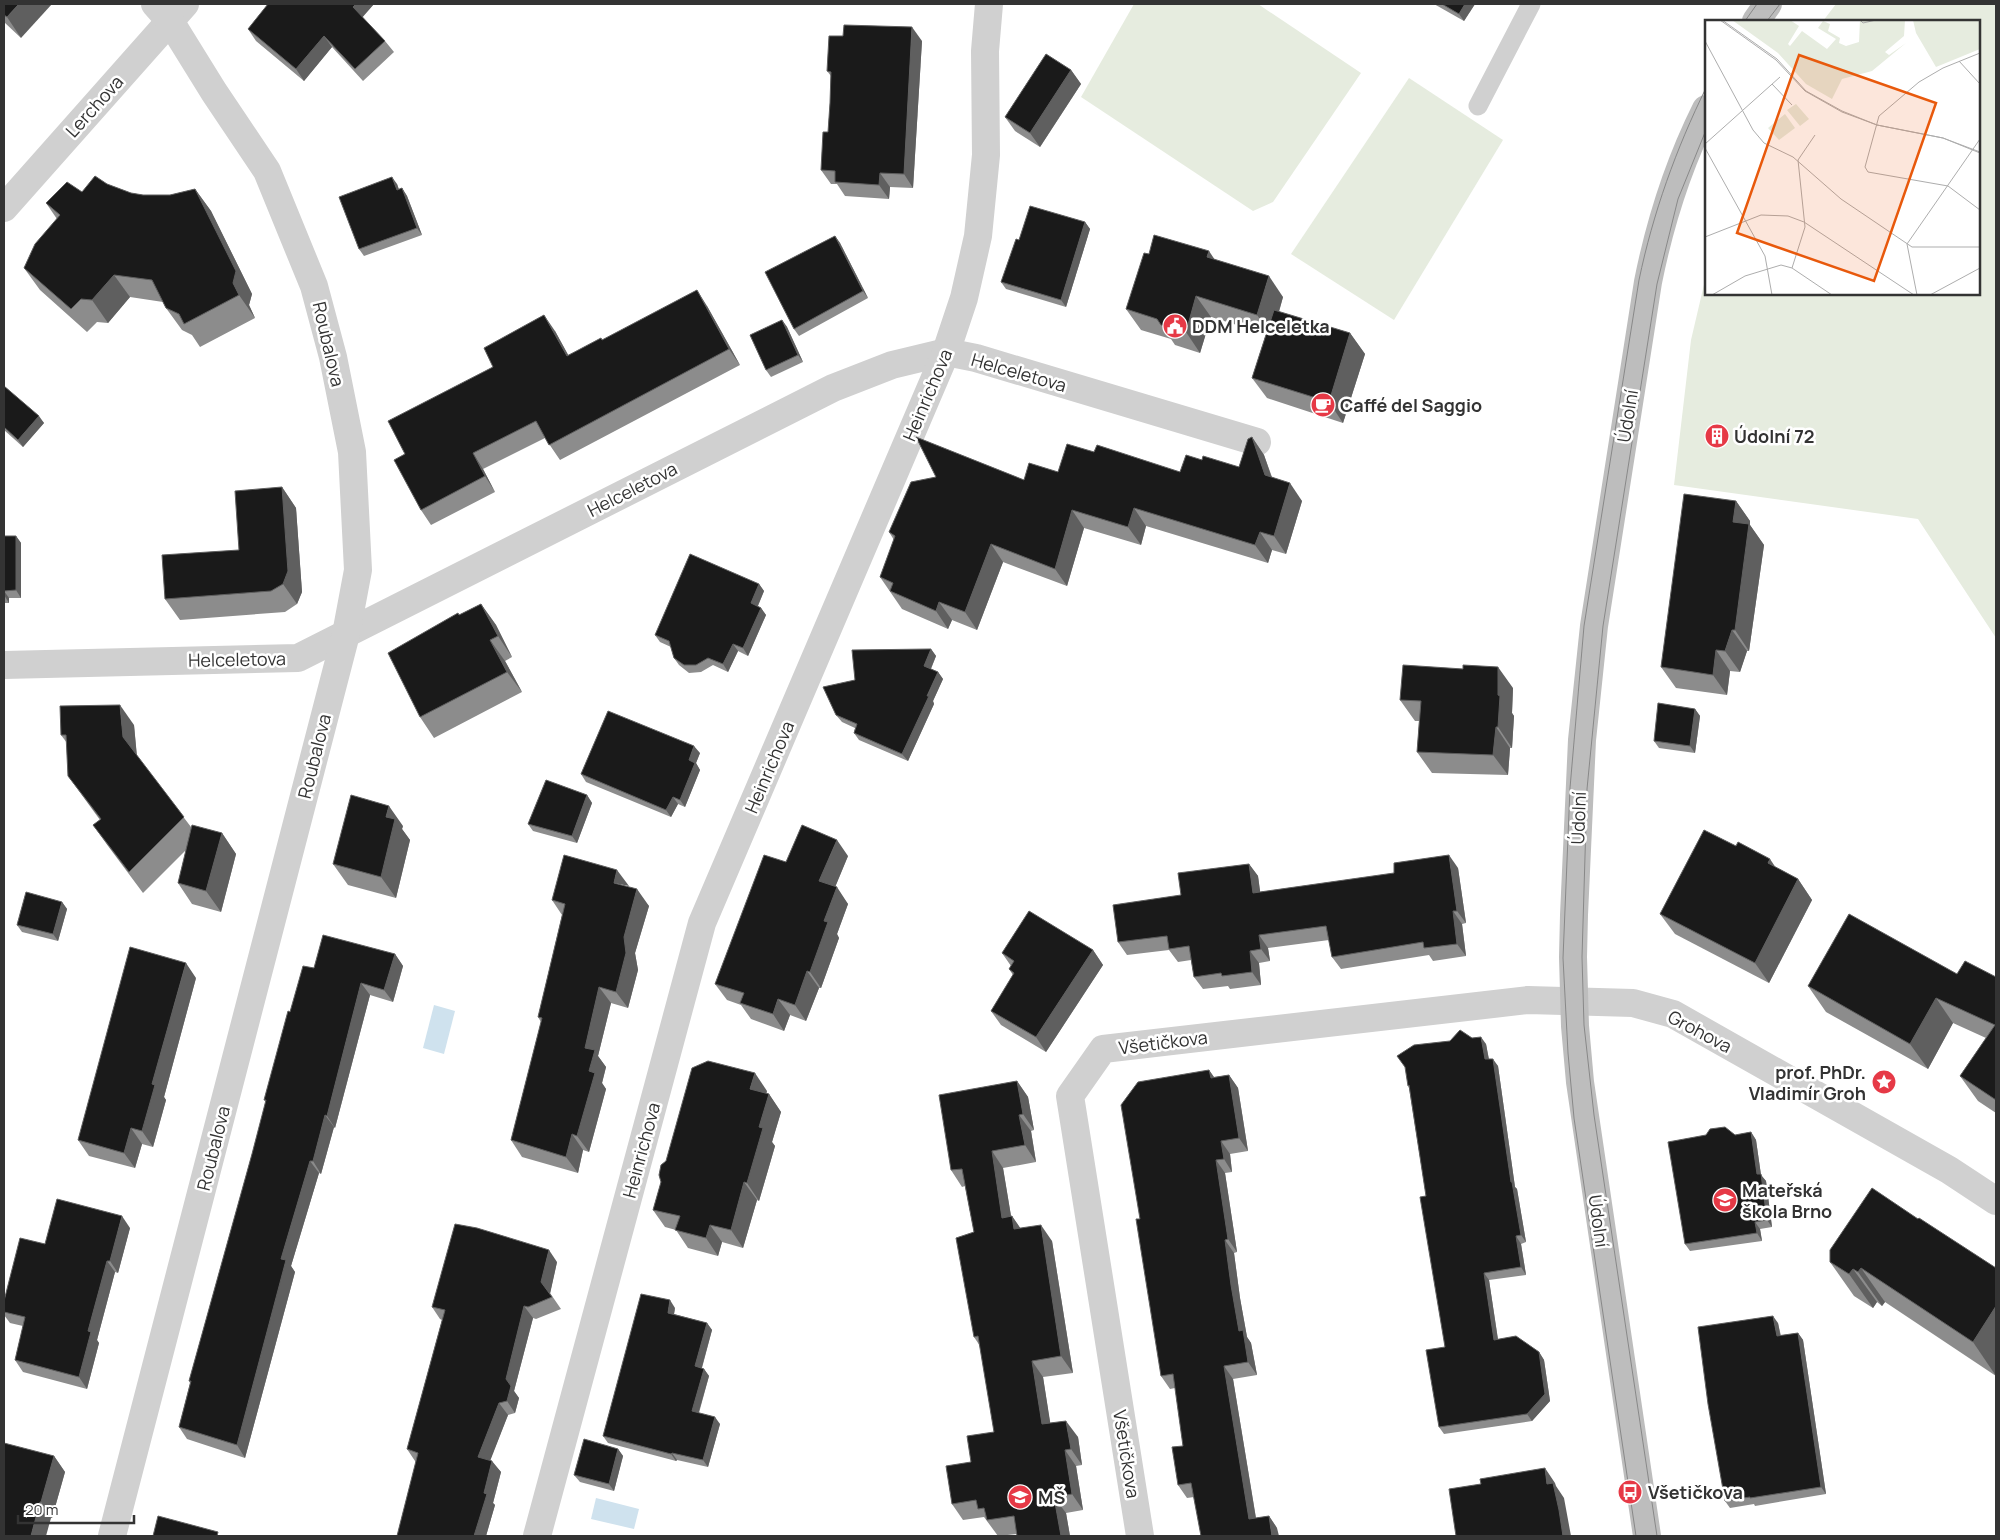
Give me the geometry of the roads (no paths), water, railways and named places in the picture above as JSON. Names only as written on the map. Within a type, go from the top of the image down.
[{"type":"street","name":"Heinrichova","points":[[537,1536],[702,923],[946,352],[964,298],[978,236],[986,155],[985,51],[989,4]]},
{"type":"street","points":[[1757,20],[1768,4]]},
{"type":"street","name":"Lerchova","points":[[4,208],[170,9]]},
{"type":"street","name":"Roubalova","points":[[112,1536],[346,634],[358,570],[352,452],[333,356],[314,286],[267,171],[214,92],[170,9]]},
{"type":"street","name":"Údolní","points":[[1646,1536],[1584,1117],[1577,1052],[1573,949],[1579,788],[1588,669],[1594,626],[1654,255],[1670,196],[1691,141],[1705,111]]},
{"type":"street","name":"Helceletova","points":[[4,665],[298,658],[833,388],[892,365],[946,352],[976,358],[1257,442]]},
{"type":"street","name":"Všetičkova","points":[[1140,1536],[1070,1096],[1103,1049],[1528,1000],[1574,1001]]},
{"type":"street","name":"Grohova","points":[[1574,1001],[1633,1003],[1673,1014],[1949,1170],[1996,1201]]},
{"type":"lane","points":[[1478,106],[1531,4]]},
{"type":"water","points":[[434,1005],[455,1011],[444,1054],[423,1048]]},
{"type":"water","points":[[596,1498],[639,1509],[634,1529],[591,1519]]},
{"type":"tram line","points":[[1746,20],[1757,4]]},
{"type":"tram line","points":[[1768,20],[1780,4]]},
{"type":"tram line","points":[[1636,1536],[1574,1118],[1568,1053],[1563,958],[1570,788],[1584,626],[1639,280],[1651,230],[1666,182],[1705,90]]},
{"type":"tram line","points":[[1657,1536],[1594,1115],[1584,1025],[1582,957],[1587,789],[1603,626],[1657,284],[1678,199],[1705,132]]},
{"type":"place","name":"DDM Helceletka","points":[[1175,326]]},
{"type":"place","name":"Caffé del Saggio","points":[[1323,405]]},
{"type":"place","name":"Údolní 72","points":[[1717,436]]},
{"type":"place","name":"prof. PhDr. Vladimír Groh","points":[[1884,1082]]},
{"type":"place","name":"Mateřská škola Brno","points":[[1725,1200]]},
{"type":"place","name":"Všetičkova","points":[[1630,1492]]},
{"type":"place","name":"MŠ","points":[[1020,1497]]}]
